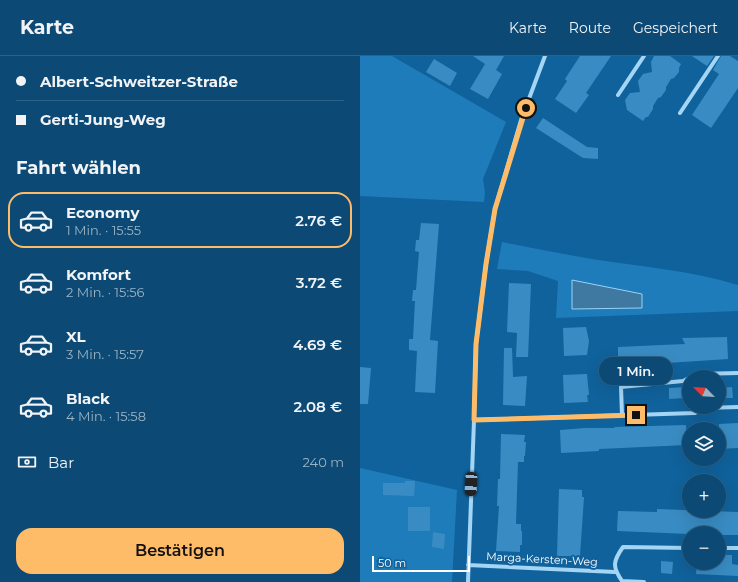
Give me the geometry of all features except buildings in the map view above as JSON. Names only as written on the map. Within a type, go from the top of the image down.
[{"type":"street","points":[[468,582],[476,344],[482,290],[495,209],[521,120],[545,56]]},
{"type":"street","points":[[618,95],[644,56]]},
{"type":"street","points":[[680,113],[718,56]]},
{"type":"street","points":[[726,373],[738,373]]},
{"type":"street","points":[[622,415],[621,387],[682,381]]},
{"type":"street","points":[[474,420],[695,413],[704,408],[738,407]]},
{"type":"street","points":[[615,572],[616,557],[623,547],[682,548]]},
{"type":"street","points":[[726,548],[738,548]]},
{"type":"street","name":"Marga-Kersten-Weg","points":[[468,565],[615,572],[622,581],[644,582]]},
{"type":"shaded area","points":[[360,56],[392,56],[506,122],[483,179],[485,193],[484,202],[360,196]]},
{"type":"shaded area","points":[[502,242],[592,259],[684,272],[738,285],[738,311],[556,318],[558,281],[528,271],[497,269]]},
{"type":"shaded area","points":[[572,280],[642,294],[642,308],[572,309]]},
{"type":"shaded area","points":[[360,468],[457,490],[452,582],[360,582]]},
{"type":"route","points":[[526,108],[521,120],[495,209],[481,296],[476,344],[474,420],[636,415]]}]
